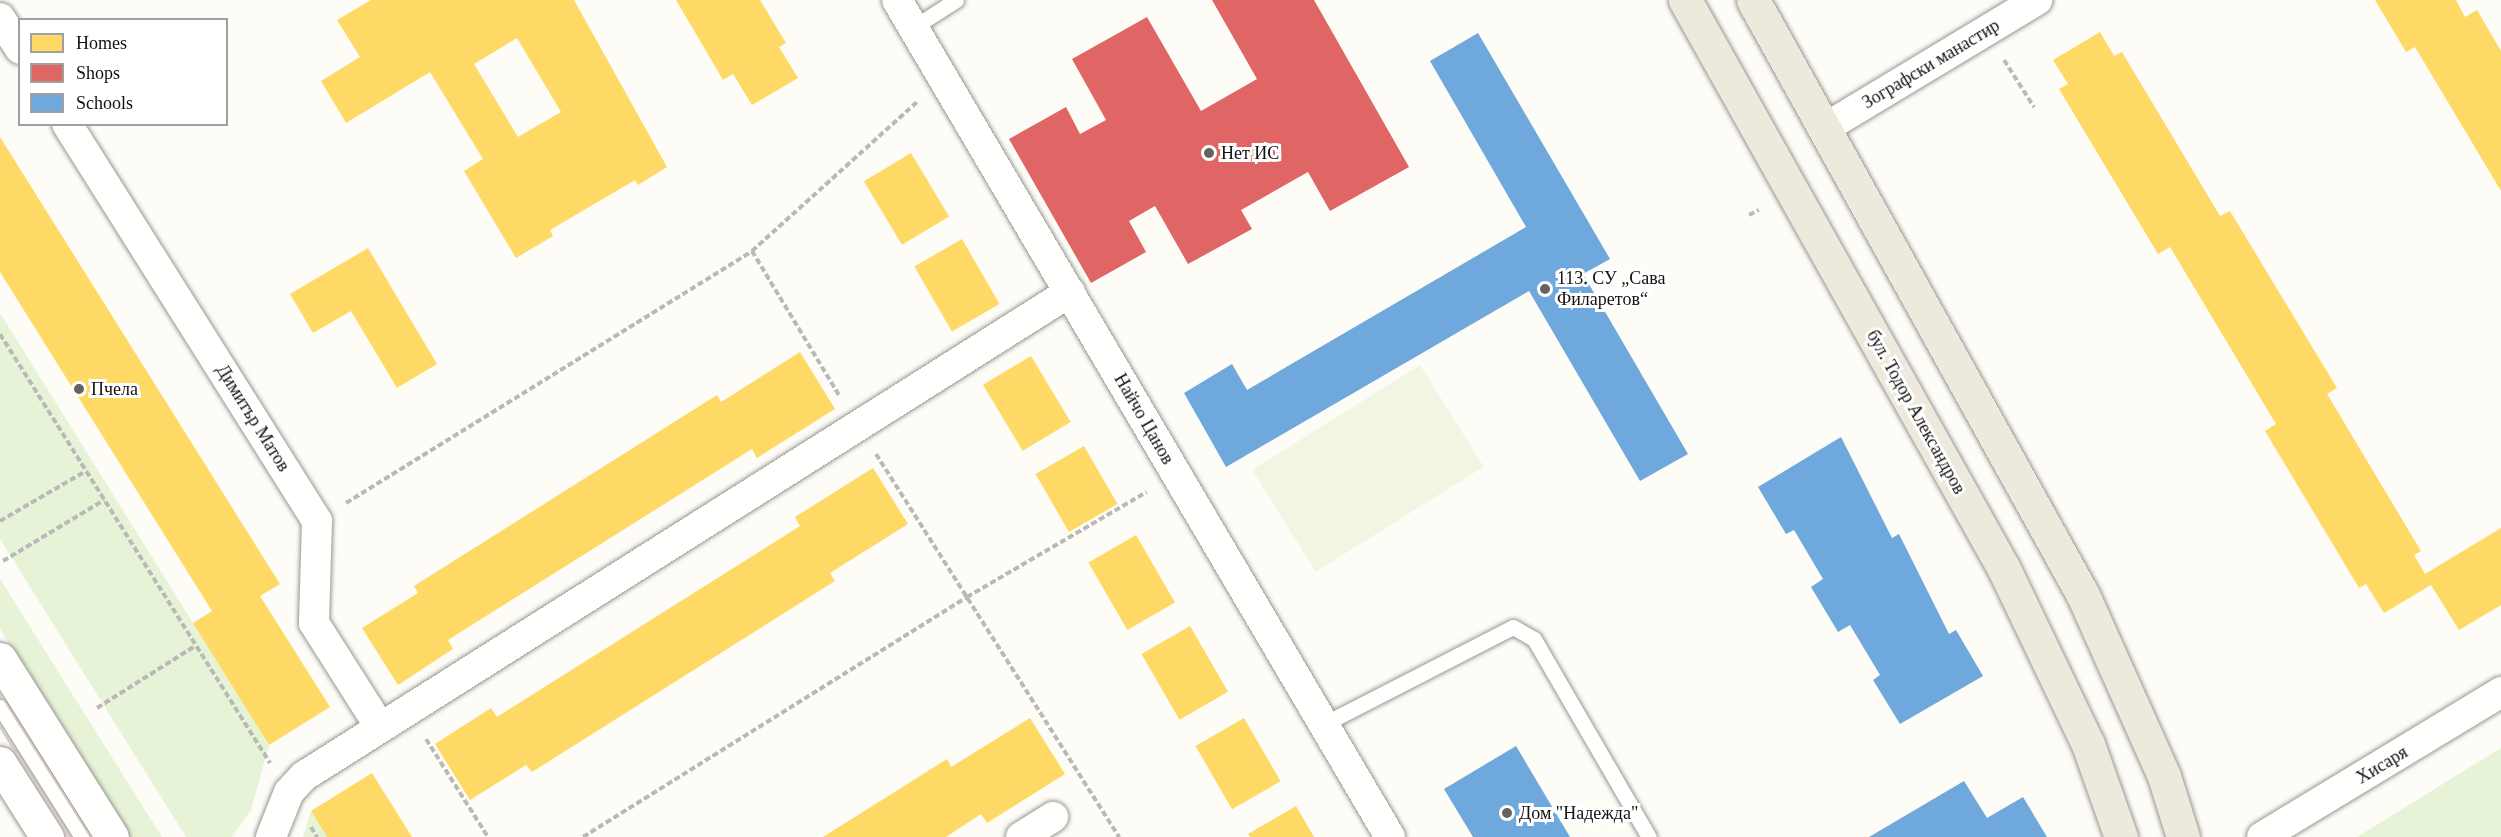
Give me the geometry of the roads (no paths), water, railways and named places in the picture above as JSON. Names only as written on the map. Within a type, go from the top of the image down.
[{"type":"main road","name":"бул. Тодор Александров","points":[[1685,0],[2004,569],[2088,744],[2121,837]]},
{"type":"main road","points":[[1753,0],[2083,595],[2164,776],[2183,837]]},
{"type":"street","name":"Найчо Цанов","points":[[897,0],[1390,837]]},
{"type":"street","name":"Зографски манастир","points":[[1825,128],[2037,0]]},
{"type":"street","points":[[0,18],[18,46]]},
{"type":"street","name":"Димитър Матов","points":[[68,126],[317,521],[314,623],[380,727]]},
{"type":"street","points":[[271,837],[289,792],[380,727],[1070,292]]},
{"type":"street","points":[[0,659],[112,837]]},
{"type":"street","name":"Хисаря","points":[[2262,837],[2501,692]]},
{"type":"street","points":[[0,763],[47,837]]},
{"type":"street","points":[[1021,837],[1053,817]]},
{"type":"lane","points":[[914,27],[956,0]]},
{"type":"lane","points":[[1324,724],[1513,627],[1534,639],[1649,837]]},
{"type":"lane","points":[[0,707],[81,837]]},
{"type":"tram line","points":[[0,693],[91,837]]},
{"type":"tram line","points":[[0,726],[70,837]]},
{"type":"place","name":"Нет ИС","points":[[1209,153]]},
{"type":"place","name":"113. СУ „Сава Филаретов“","points":[[1545,289]]},
{"type":"place","name":"Пчела","points":[[79,389]]},
{"type":"place","name":"Дом \"Надежда\"","points":[[1507,813]]}]
